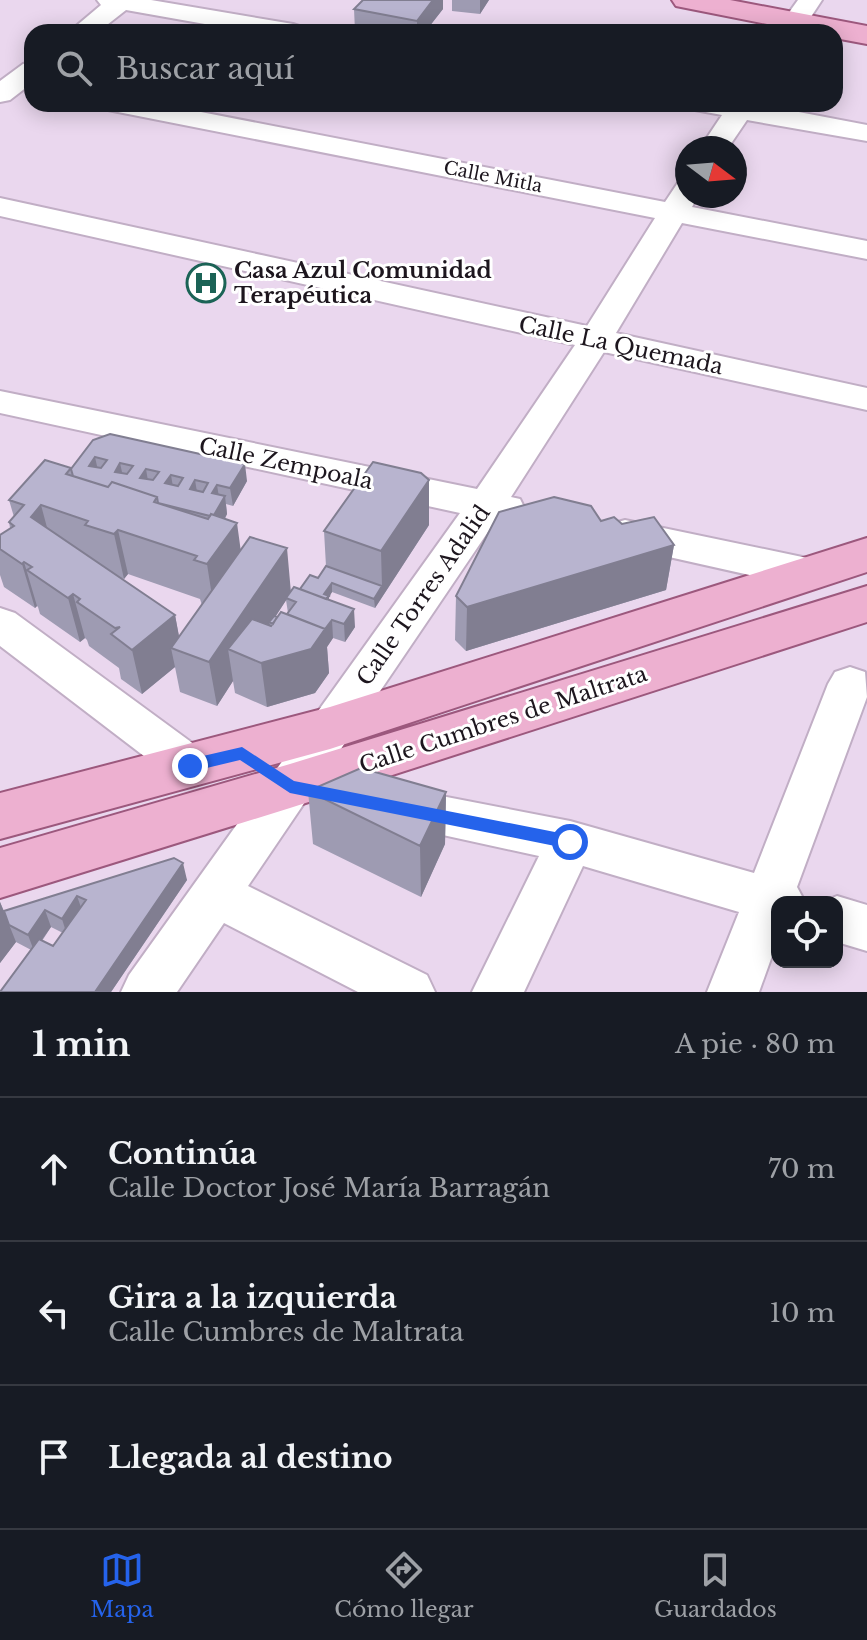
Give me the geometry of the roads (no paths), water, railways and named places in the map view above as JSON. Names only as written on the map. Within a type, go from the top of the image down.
[{"type":"main road","points":[[686,0],[799,16],[867,20]]},
{"type":"main road","points":[[760,0],[828,24]]},
{"type":"main road","points":[[843,28],[867,35]]},
{"type":"main road","name":"Calle Cumbres de Maltrata","points":[[0,816],[330,728],[867,555]]},
{"type":"main road","name":"Calle Cumbres de Maltrata","points":[[0,873],[290,786],[867,604]]},
{"type":"street","points":[[91,24],[118,1],[248,24]]},
{"type":"street","name":"Calle Mitla","points":[[164,112],[675,200]]},
{"type":"street","points":[[722,136],[738,112]]},
{"type":"street","points":[[765,112],[867,133]]},
{"type":"street","name":"Calle La Quemada","points":[[0,207],[867,399]]},
{"type":"street","name":"Calle Torres Adalid","points":[[147,992],[486,505],[595,340],[676,208]]},
{"type":"street","name":"Calle Mitla","points":[[707,208],[867,250]]},
{"type":"street","name":"Calle Zempoala","points":[[0,402],[547,518]]},
{"type":"street","points":[[593,528],[807,573]]},
{"type":"street","points":[[0,624],[190,766]]},
{"type":"street","points":[[775,896],[808,792],[850,684]]},
{"type":"street","points":[[242,753],[290,786],[570,842],[771,899]]},
{"type":"street","points":[[498,992],[570,842]]},
{"type":"street","points":[[214,893],[409,992]]},
{"type":"street","points":[[733,992],[771,907]]},
{"type":"street","points":[[843,921],[867,928]]},
{"type":"place","name":"Casa Azul Comunidad Terapéutica","points":[[206,283]]}]
